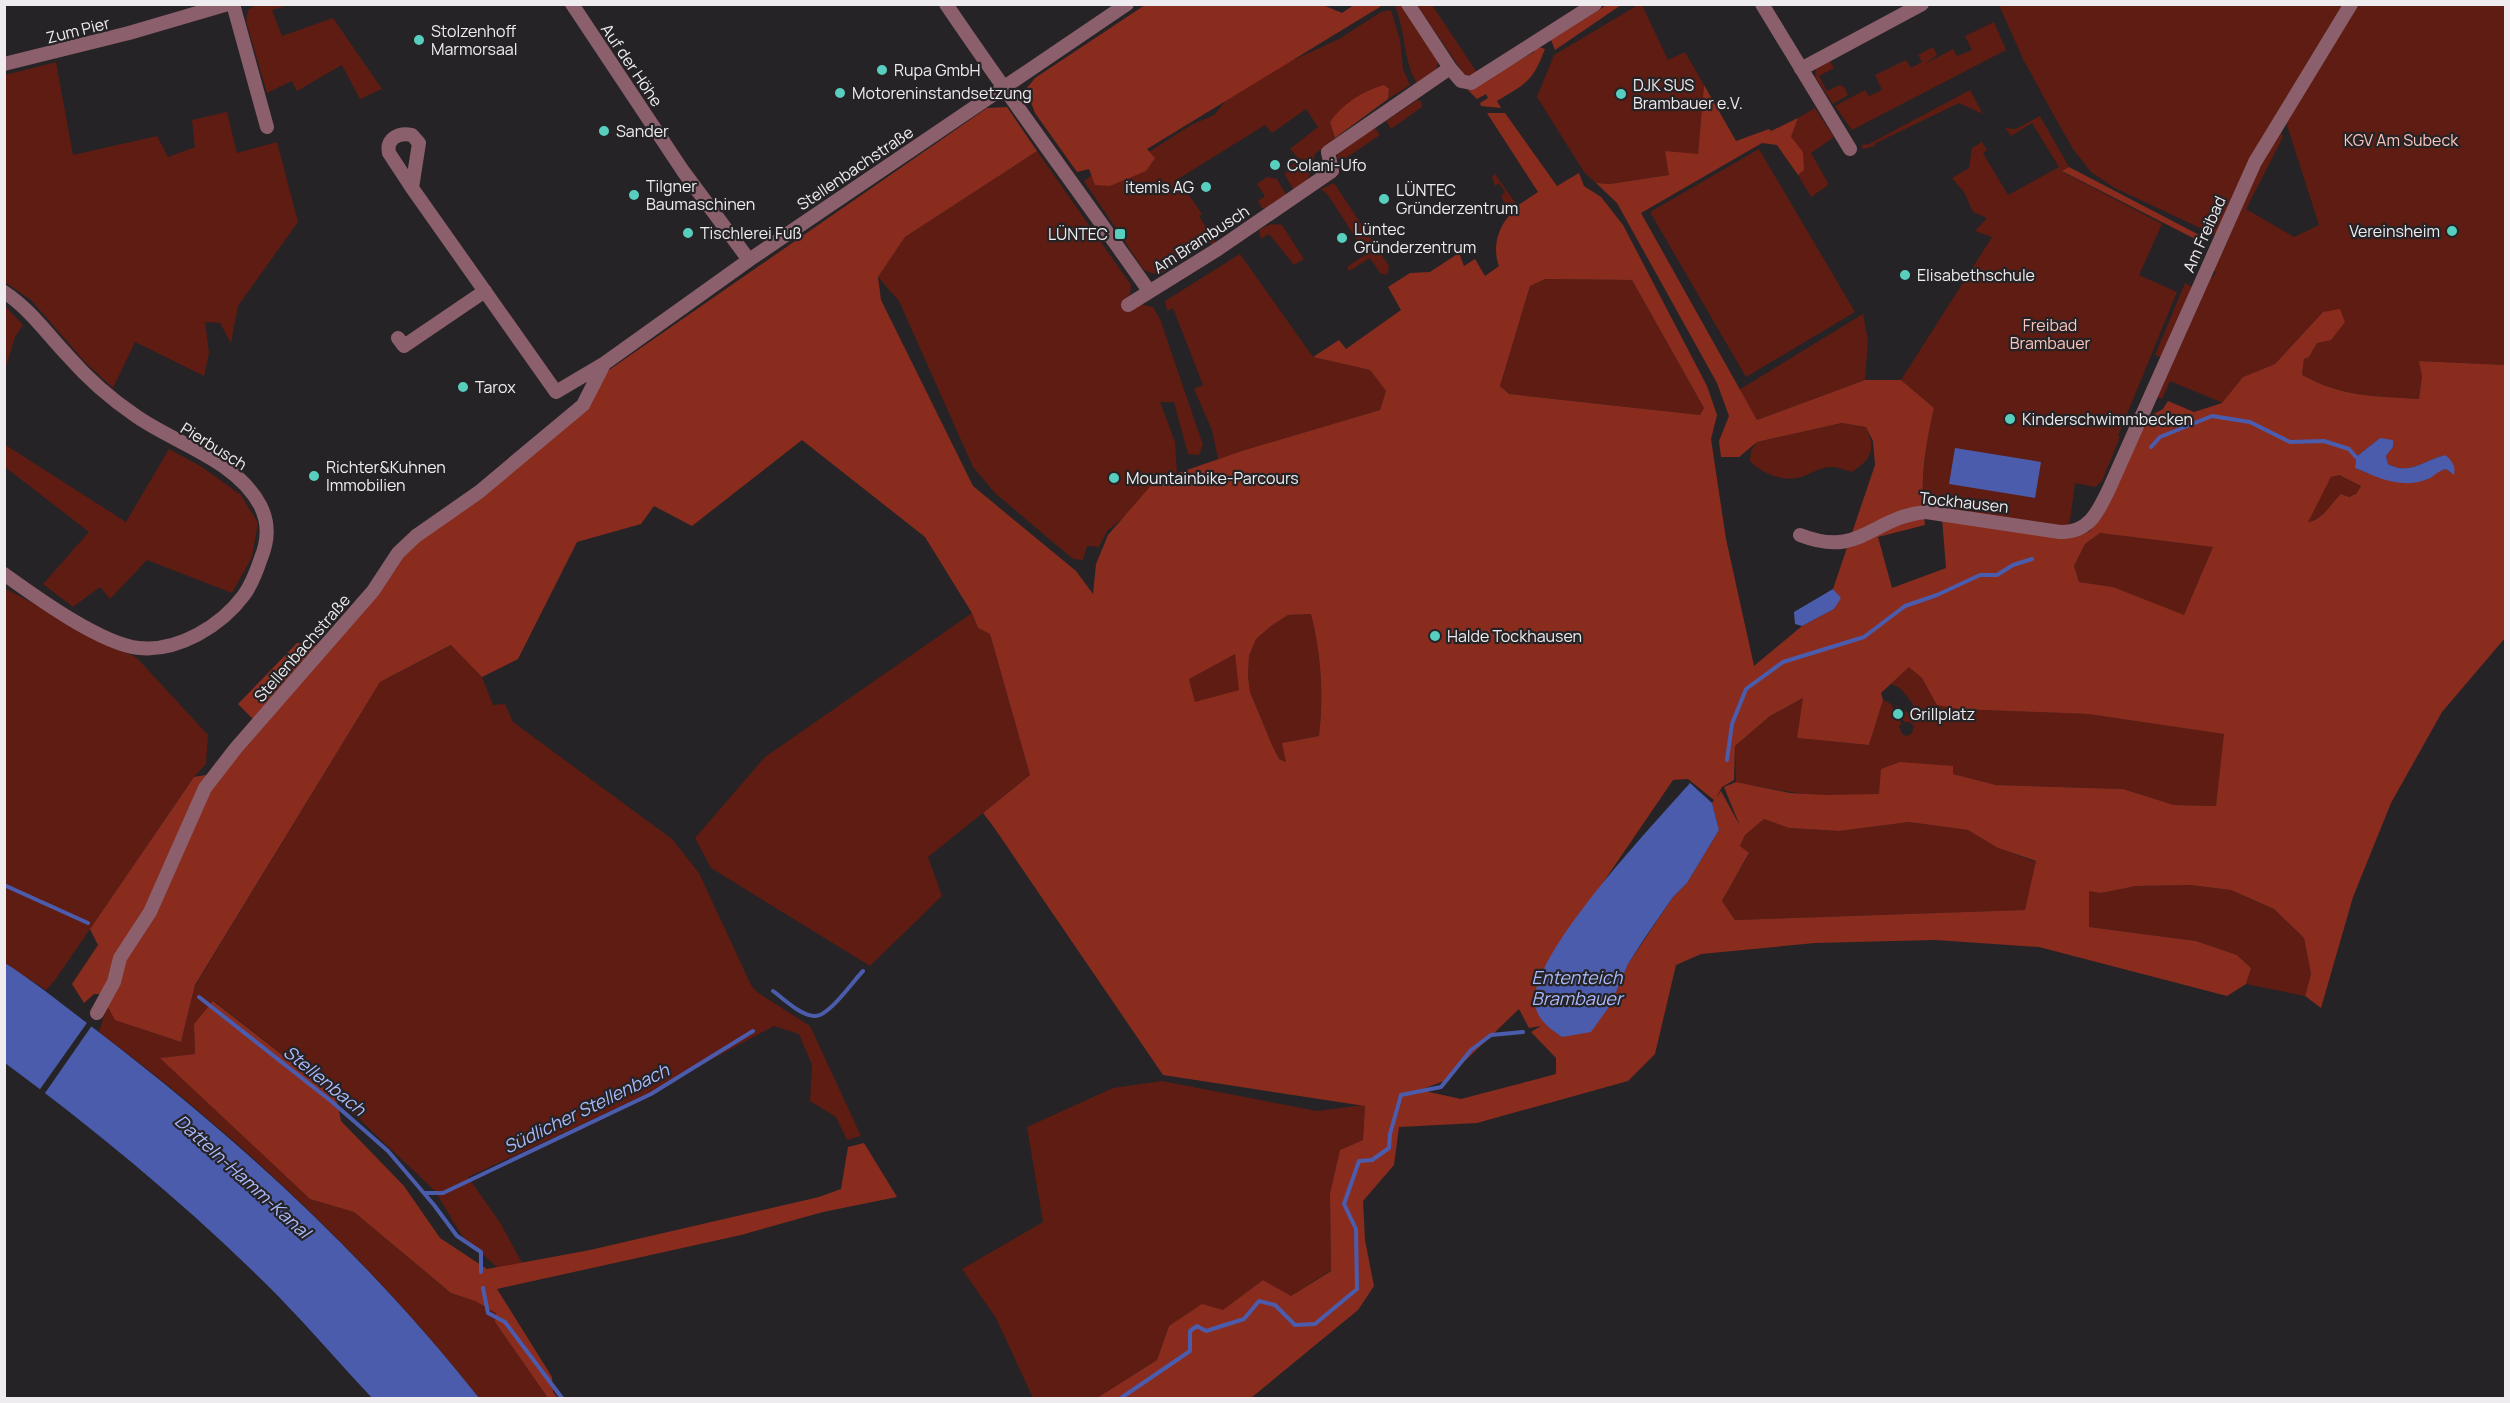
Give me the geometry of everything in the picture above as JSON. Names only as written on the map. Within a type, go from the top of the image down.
[{"type":"street","name":"Zum Pier","points":[[4,64],[108,39],[230,4],[267,127]]},
{"type":"street","name":"Auf der Höhe","points":[[572,4],[683,171],[749,260]]},
{"type":"street","name":"Am Brambusch","points":[[946,4],[1002,88],[1076,186],[1149,291],[1216,250],[1332,171],[1328,152],[1450,68]]},
{"type":"street","name":"Stellenbachstraße","points":[[412,188],[556,392],[605,363],[749,260],[1127,4]]},
{"type":"street","points":[[1408,4],[1450,68],[1461,81],[1471,83],[1595,4]]},
{"type":"street","points":[[1762,4],[1850,149]]},
{"type":"street","points":[[1801,69],[1922,4]]},
{"type":"street","name":"Am Freibad","points":[[2109,489],[2255,162],[2351,4]]},
{"type":"street","points":[[398,338],[404,346],[485,291]]},
{"type":"street","points":[[1128,305],[1149,291]]},
{"type":"street","name":"Pierbusch","points":[[4,292],[32,315],[69,357],[113,399],[163,434],[210,459],[240,481],[261,507],[266,524],[266,542],[263,552],[257,571],[244,595],[221,618],[200,633],[162,647],[142,648],[112,640],[34,596],[4,574]]},
{"type":"street","name":"Stellenbachstraße","points":[[98,1013],[114,982],[120,958],[150,912],[205,788],[236,748],[373,591],[398,553],[416,536],[479,492],[583,405],[605,363]]},
{"type":"street","name":"Tockhausen","points":[[1800,535],[1833,544],[1848,543],[1894,518],[1907,513],[1926,512],[2072,532],[2087,526],[2099,512],[2109,489]]},
{"type":"green space","points":[[256,5],[289,5],[272,10],[282,36],[333,18],[382,89],[360,99],[342,65],[297,91],[292,81],[267,93],[246,21],[248,10]]},
{"type":"green space","points":[[1403,5],[1438,62],[1436,71],[1417,83],[1409,65],[1395,7]]},
{"type":"green space","points":[[1417,5],[1432,5],[1478,74],[1472,77],[1464,74]]},
{"type":"green space","name":"DJK SUS Brambauer e.V.","points":[[1638,5],[1642,5],[1668,60],[1685,52],[1704,85],[1698,154],[1669,175],[1610,184],[1596,183],[1584,172],[1537,97],[1554,55]]},
{"type":"green space","points":[[1999,5],[2346,5],[2217,236],[2115,188],[2091,172],[2073,149],[2052,112],[2023,59]]},
{"type":"green space","name":"KGV Am Subeck","points":[[2356,5],[2505,5],[2505,365],[2420,361],[2422,376],[2419,399],[2359,394],[2332,388],[2302,375],[2304,359],[2309,357],[2317,343],[2331,339],[2323,312],[2275,364],[2243,377],[2223,403],[2170,381],[2162,399],[2156,397],[2208,275],[2213,277],[2216,272],[2211,269],[2261,158],[2280,129],[2283,137],[2246,209],[2294,237],[2319,225],[2285,119]]},
{"type":"green space","points":[[1391,10],[1400,40],[1403,69],[1410,85],[1388,99],[1389,89],[1330,122],[1335,138],[1315,154],[1313,161],[1298,158],[1290,149],[1318,127],[1306,109],[1272,133],[1265,125],[1178,179],[1202,214],[1199,216],[1216,243],[1213,246],[1207,238],[1167,263],[1170,269],[1163,272],[1157,274],[1144,270],[1084,181],[1097,171],[1144,155],[1191,125],[1214,115],[1228,98],[1278,67],[1339,39],[1381,12]]},
{"type":"green space","points":[[1994,22],[2006,50],[1852,130],[1835,106],[1865,90],[1869,96],[1882,90],[1875,75],[1906,60],[1911,68],[1922,62],[1918,55],[1933,47],[1937,55],[1925,64],[1953,49],[1957,56],[1972,50],[1965,36]]},
{"type":"green space","points":[[1830,61],[1834,68],[1819,76],[1827,91],[1840,85],[1844,87],[1848,95],[1833,104],[1815,77],[1816,69]]},
{"type":"green space","points":[[56,62],[73,155],[157,136],[168,157],[195,147],[192,120],[227,112],[237,153],[277,142],[298,222],[238,306],[231,343],[220,323],[205,322],[209,353],[204,376],[135,342],[113,388],[85,362],[31,300],[5,282],[5,75]]},
{"type":"green space","points":[[1970,90],[1983,114],[1959,103],[1874,144],[1875,146],[1863,149],[1861,145],[1869,144]]},
{"type":"green space","points":[[1417,100],[1421,101],[1422,107],[1391,129],[1386,121]]},
{"type":"green space","points":[[1815,108],[1834,137],[1811,153],[1828,183],[1811,197],[1798,175],[1804,170],[1791,137],[1798,118]]},
{"type":"green space","name":"Freibad Brambauer","points":[[2040,116],[2069,167],[2063,172],[2162,224],[2139,275],[2177,292],[2102,481],[2095,487],[2075,483],[2069,528],[1930,506],[1930,503],[1921,501],[1927,435],[1934,408],[1901,380],[1992,237],[1975,231],[1987,218],[1973,212],[1964,192],[1952,178],[1969,168],[1972,148],[1982,142],[1987,150],[1983,153],[2008,195],[2059,167],[2032,123],[2011,136],[2005,128],[2016,129]]},
{"type":"green space","points":[[1375,128],[1380,135],[1346,158],[1337,159],[1338,151]]},
{"type":"green space","points":[[1759,149],[1855,312],[1746,377],[1650,212]]},
{"type":"green space","points":[[1037,151],[1131,285],[1130,294],[1124,301],[1153,307],[1160,319],[1203,445],[1199,455],[1188,454],[1174,402],[1160,402],[1175,442],[1177,474],[1107,531],[1099,547],[1087,546],[1083,560],[1073,559],[995,493],[973,467],[899,301],[878,277],[905,237]]},
{"type":"green space","points":[[1298,162],[1312,164],[1309,177],[1295,192],[1285,175],[1289,166]]},
{"type":"green space","points":[[1495,174],[1519,208],[1510,214],[1501,196],[1505,192],[1499,183],[1495,186],[1492,177]]},
{"type":"green space","points":[[1267,177],[1277,179],[1287,196],[1268,209],[1262,208],[1258,201],[1265,196],[1257,184]]},
{"type":"green space","points":[[1334,183],[1389,266],[1387,275],[1380,273],[1370,258],[1349,271],[1347,267],[1366,254],[1328,195],[1321,189]]},
{"type":"green space","points":[[1271,224],[1282,225],[1304,259],[1294,265],[1269,234],[1261,239],[1259,230]]},
{"type":"green space","points":[[1240,254],[1313,357],[1370,370],[1386,391],[1380,410],[1218,459],[1212,430],[1194,389],[1203,385],[1173,308],[1167,311],[1165,301]]},
{"type":"green space","points":[[1545,279],[1632,280],[1704,408],[1700,415],[1509,394],[1500,386],[1530,286]]},
{"type":"green space","points":[[2185,283],[2194,288],[2164,356],[2160,357],[2155,355]]},
{"type":"green space","points":[[5,306],[23,325],[15,337],[5,369]]},
{"type":"green space","points":[[1863,314],[1868,340],[1865,380],[1757,420],[1739,390]]},
{"type":"green space","points":[[1843,423],[1866,427],[1871,441],[1868,458],[1852,472],[1829,467],[1791,479],[1766,472],[1750,461],[1751,450],[1757,442]]},
{"type":"green space","points":[[4,444],[126,522],[169,449],[202,467],[241,495],[258,523],[252,557],[232,593],[147,560],[110,599],[100,587],[73,607],[43,584],[89,532],[5,467]]},
{"type":"green space","points":[[2338,475],[2361,486],[2356,494],[2349,497],[2341,494],[2322,515],[2307,522],[2331,477]]},
{"type":"green space","points":[[2100,533],[2213,547],[2184,616],[2113,587],[2079,582],[2074,566],[2085,544]]},
{"type":"green space","points":[[4,588],[137,658],[208,735],[206,764],[194,777],[46,990],[5,963]]},
{"type":"green space","points":[[972,613],[978,628],[990,634],[1030,775],[928,857],[942,896],[870,966],[711,868],[695,838],[765,757]]},
{"type":"green space","points":[[1311,614],[1321,675],[1319,736],[1282,743],[1287,762],[1279,759],[1250,692],[1249,656],[1256,639],[1271,626],[1288,615]]},
{"type":"green space","points":[[452,645],[482,677],[493,705],[505,704],[513,722],[672,839],[699,873],[751,985],[757,992],[810,1026],[861,1136],[847,1140],[836,1117],[810,1101],[812,1065],[799,1034],[774,1026],[649,1093],[468,1177],[501,1224],[522,1263],[497,1267],[462,1236],[435,1191],[336,1097],[214,1001],[194,1024],[195,1054],[161,1058],[310,1199],[354,1212],[451,1293],[475,1301],[496,1313],[495,1322],[548,1398],[479,1398],[393,1297],[301,1203],[203,1114],[99,1032],[107,1006],[139,1028],[181,1042],[195,986],[380,682]]},
{"type":"green space","points":[[1235,653],[1240,690],[1195,703],[1189,679]]},
{"type":"green space","points":[[1909,666],[1922,678],[1938,705],[1958,709],[2088,714],[2225,734],[2216,806],[2174,805],[2123,789],[1996,785],[1953,774],[1953,766],[1896,789],[1861,796],[1807,794],[1736,782],[1735,746],[1770,716],[1804,698],[1797,738],[1869,745],[1883,700],[1891,704],[1902,724],[1899,726],[1902,734],[1907,736],[1912,733],[1914,727],[1910,722],[1904,722],[1895,705],[1909,713],[1913,704],[1900,688],[1891,684]]},
{"type":"green space","points":[[1764,819],[1789,828],[1839,831],[1909,822],[1968,830],[1998,848],[2036,862],[2026,910],[1735,920],[1722,901],[1749,854],[1740,846],[1745,835]]},
{"type":"green space","points":[[2190,885],[2231,890],[2274,909],[2304,938],[2311,974],[2305,996],[2246,984],[2251,968],[2237,955],[2196,941],[2089,927],[2089,890],[2101,893],[2136,886]]},
{"type":"green space","points":[[1162,1081],[1317,1111],[1365,1105],[1363,1140],[1340,1150],[1330,1193],[1331,1270],[1291,1296],[1263,1280],[1223,1311],[1169,1326],[1157,1360],[1097,1398],[1033,1398],[996,1318],[962,1269],[1043,1222],[1027,1127],[1113,1088]]},
{"type":"shaded area","points":[[1608,4],[1621,5],[1555,50],[1551,40]]},
{"type":"shaded area","points":[[1145,5],[1323,5],[1342,13],[1354,5],[1383,5],[1147,149],[1155,158],[1146,171],[1110,186],[1095,185],[1089,169],[1077,172],[1035,113],[1026,89],[1035,78]]},
{"type":"shaded area","points":[[1536,46],[1545,49],[1536,69],[1527,81],[1497,101],[1501,108],[1481,106],[1480,103],[1488,98],[1486,94],[1477,99],[1468,90],[1534,52]]},
{"type":"shaded area","points":[[1384,85],[1389,89],[1388,99],[1335,138],[1330,122],[1335,115],[1354,99]]},
{"type":"shaded area","points":[[1704,85],[1736,141],[1769,129],[1771,131],[1798,118],[1791,137],[1803,152],[1804,170],[1798,175],[1777,145],[1762,143],[1641,213],[1757,420],[1865,380],[1901,380],[1934,408],[1924,466],[1925,525],[1878,537],[1892,588],[1946,568],[1942,518],[2076,537],[2090,531],[2105,510],[2146,418],[2163,409],[2168,401],[2194,412],[2222,403],[2243,377],[2275,364],[2323,312],[2340,309],[2345,322],[2331,340],[2317,343],[2309,357],[2304,359],[2302,375],[2331,388],[2359,394],[2419,399],[2422,376],[2419,361],[2505,365],[2505,638],[2442,712],[2391,803],[2353,897],[2321,1008],[2305,996],[2311,974],[2304,938],[2274,909],[2231,890],[2190,885],[2136,886],[2101,893],[2089,891],[2089,927],[2196,941],[2237,955],[2251,968],[2246,984],[2227,996],[2039,947],[1935,940],[1815,943],[1701,954],[1676,965],[1655,1054],[1628,1081],[1477,1123],[1399,1127],[1394,1165],[1363,1201],[1365,1240],[1374,1286],[1358,1310],[1251,1398],[1097,1398],[1157,1360],[1169,1326],[1202,1304],[1223,1310],[1263,1280],[1291,1296],[1331,1271],[1330,1193],[1340,1150],[1363,1140],[1365,1106],[1163,1075],[983,813],[1030,775],[990,634],[978,628],[972,613],[925,537],[802,440],[692,526],[654,506],[641,524],[577,542],[518,659],[482,677],[451,645],[380,682],[195,985],[181,1042],[115,1020],[101,994],[94,994],[84,1003],[72,984],[98,945],[90,929],[194,777],[212,774],[259,725],[238,704],[297,643],[315,646],[423,537],[577,417],[609,370],[987,108],[1007,107],[1037,151],[905,237],[878,277],[881,300],[973,486],[1076,571],[1093,594],[1096,564],[1108,535],[1155,481],[1242,451],[1380,410],[1386,391],[1370,370],[1313,357],[1339,340],[1346,349],[1401,310],[1388,287],[1410,273],[1430,272],[1459,253],[1464,266],[1475,259],[1485,276],[1499,266],[1496,250],[1502,226],[1506,219],[1518,209],[1517,206],[1538,192],[1487,113],[1505,113],[1557,186],[1579,173],[1584,186],[1601,197],[1623,225],[1707,386],[1717,415],[1711,439],[1726,539],[1754,666],[1802,626],[1834,609],[1840,598],[1833,589],[1875,465],[1873,441],[1866,427],[1842,423],[1757,442],[1739,457],[1721,457],[1719,441],[1729,416],[1717,383],[1617,203],[1596,183],[1610,184],[1669,175],[1665,151],[1698,154]],"holes":[[[1545,279],[1632,280],[1704,408],[1700,415],[1509,394],[1500,386],[1530,286]],[[2380,438],[2393,447],[2386,456],[2388,464],[2410,468],[2445,455],[2454,475],[2446,469],[2437,471],[2426,480],[2369,474],[2355,468],[2356,457]],[[2339,475],[2361,486],[2356,494],[2349,497],[2341,494],[2322,515],[2308,522],[2331,477]],[[2100,533],[2213,547],[2184,615],[2113,587],[2079,582],[2074,566],[2085,544]],[[1311,614],[1319,659],[1321,689],[1319,736],[1282,743],[1286,762],[1279,759],[1272,745],[1250,692],[1248,676],[1249,656],[1256,639],[1288,615]],[[1235,654],[1239,690],[1195,702],[1189,679]],[[1909,667],[1922,678],[1937,705],[1958,709],[2088,714],[2224,734],[2216,806],[2174,805],[2123,789],[1996,785],[1953,774],[1953,766],[1900,762],[1881,769],[1879,794],[1790,793],[1736,782],[1724,787],[1740,826],[1721,791],[1716,798],[1722,787],[1734,780],[1735,746],[1770,716],[1803,698],[1797,738],[1869,745],[1883,700],[1881,693]],[[1688,779],[1714,800],[1712,803],[1719,830],[1687,883],[1673,897],[1628,964],[1611,1004],[1562,1037],[1552,1030],[1540,1016],[1537,1009],[1537,993],[1542,972],[1673,780]],[[1764,819],[1789,828],[1839,831],[1909,822],[1968,830],[1998,848],[2036,861],[2025,910],[1735,920],[1722,901],[1749,853],[1740,846],[1745,835]],[[1519,1009],[1529,1028],[1541,1026],[1531,1032],[1556,1058],[1556,1074],[1461,1099],[1420,1090],[1444,1081]]]},
{"type":"shaded area","points":[[2069,167],[2205,238],[2203,243],[2062,171]]},
{"type":"shaded area","points":[[213,1001],[336,1097],[341,1121],[404,1186],[440,1238],[487,1269],[590,1250],[819,1197],[841,1189],[848,1147],[864,1143],[897,1197],[823,1212],[741,1235],[497,1289],[552,1377],[553,1392],[558,1398],[548,1398],[495,1322],[496,1313],[475,1301],[451,1293],[354,1212],[310,1199],[160,1058],[195,1054],[194,1024]]},
{"type":"water","points":[[2380,438],[2393,440],[2393,447],[2386,456],[2388,464],[2410,468],[2445,455],[2453,464],[2454,475],[2446,469],[2428,479],[2398,483],[2355,468],[2356,457]]},
{"type":"water","points":[[1955,448],[2041,462],[2035,498],[1949,484]]},
{"type":"water","points":[[1833,589],[1841,598],[1834,609],[1802,626],[1795,624],[1794,612]]},
{"type":"water","name":"Ententeich Brambauer","points":[[1690,783],[1712,803],[1719,830],[1687,883],[1673,897],[1628,964],[1611,1004],[1591,1032],[1562,1037],[1548,1026],[1538,1013],[1535,1002],[1539,980],[1573,922],[1598,889]]},
{"type":"water","name":"Datteln-Hamm-Kanal","points":[[5,963],[152,1074],[253,1159],[348,1250],[437,1347],[479,1398],[372,1398],[279,1297],[181,1204],[112,1146],[5,1063]]},
{"type":"pier","points":[[89,1020],[93,1024],[43,1096],[38,1092]]},
{"type":"waterway","points":[[2151,447],[2160,437],[2212,416],[2250,422],[2290,442],[2324,441],[2349,449],[2356,457]]},
{"type":"waterway","points":[[1727,760],[1732,724],[1746,689],[1783,662],[1864,637],[1905,606],[1937,595],[1980,575],[1997,575],[2013,565],[2032,559]]},
{"type":"waterway","name":"Stellenbach","points":[[4,885],[88,923]]},
{"type":"waterway","name":"Südlicher Stellenbach","points":[[773,991],[803,1013],[820,1015],[840,998],[863,971]]},
{"type":"waterway","name":"Stellenbach","points":[[199,997],[331,1101],[388,1151],[457,1236],[481,1252],[481,1272]]},
{"type":"waterway","name":"Südlicher Stellenbach","points":[[425,1193],[443,1193],[651,1094],[753,1031]]},
{"type":"waterway","points":[[1121,1398],[1190,1351],[1190,1331],[1197,1326],[1206,1331],[1244,1319],[1259,1301],[1275,1305],[1295,1325],[1315,1324],[1357,1289],[1356,1229],[1344,1204],[1359,1161],[1372,1160],[1389,1148],[1390,1134],[1401,1095],[1441,1087],[1471,1050],[1491,1035],[1523,1032]]},
{"type":"waterway","points":[[483,1288],[488,1313],[505,1322],[562,1398]]},
{"type":"place","name":"Stolzenhoff Marmorsaal","points":[[419,40]]},
{"type":"place","name":"Rupa GmbH","points":[[882,70]]},
{"type":"place","name":"Motoreninstandsetzung","points":[[840,93]]},
{"type":"place","name":"DJK SUS Brambauer e.V.","points":[[1621,94]]},
{"type":"place","name":"Sander","points":[[604,131]]},
{"type":"place","name":"Colani-Ufo","points":[[1275,165]]},
{"type":"place","name":"itemis AG","points":[[1206,187]]},
{"type":"place","name":"Tilgner Baumaschinen","points":[[634,195]]},
{"type":"place","name":"LÜNTEC Gründerzentrum","points":[[1384,199]]},
{"type":"place","name":"Vereinsheim","points":[[2452,231]]},
{"type":"place","name":"Tischlerei Fuß","points":[[688,233]]},
{"type":"place","name":"LÜNTEC","points":[[1120,234]]},
{"type":"place","name":"Lüntec Gründerzentrum","points":[[1342,238]]},
{"type":"place","name":"Elisabethschule","points":[[1905,275]]},
{"type":"place","name":"Tarox","points":[[463,387]]},
{"type":"place","name":"Kinderschwimmbecken","points":[[2010,419]]},
{"type":"place","name":"Richter&Kuhnen Immobilien","points":[[314,476]]},
{"type":"place","name":"Mountainbike-Parcours","points":[[1114,478]]},
{"type":"place","name":"Halde Tockhausen","points":[[1435,636]]},
{"type":"place","name":"Grillplatz","points":[[1898,714]]}]
